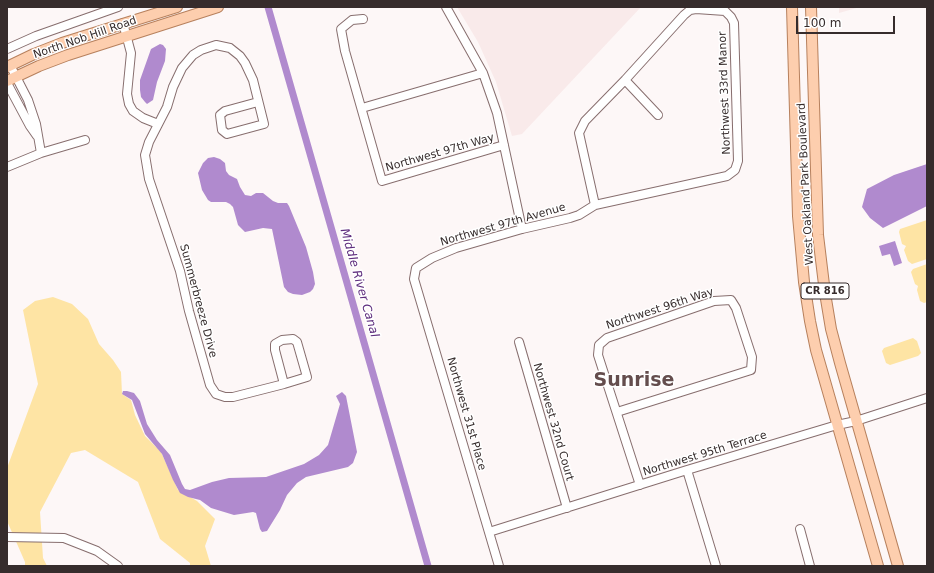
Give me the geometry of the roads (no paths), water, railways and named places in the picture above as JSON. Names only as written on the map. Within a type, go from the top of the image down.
[{"type":"main road","name":"North Nob Hill Road","points":[[9,66],[62,43],[177,7]]},
{"type":"main road","name":"North Nob Hill Road","points":[[10,80],[68,55],[218,7]]},
{"type":"main road","name":"West Oakland Park Boulevard","points":[[792,7],[798,216],[804,282],[815,344],[878,566]]},
{"type":"main road","name":"West Oakland Park Boulevard","points":[[811,7],[820,256],[832,329],[856,420],[898,566]]},
{"type":"street","points":[[7,49],[36,36],[118,7]]},
{"type":"street","points":[[446,7],[483,74],[498,113],[522,229]]},
{"type":"street","name":"Northwest 33rd Manor","points":[[625,80],[690,10],[725,11],[734,23],[738,161],[735,170]]},
{"type":"street","points":[[363,19],[352,20],[341,28],[345,52],[362,108],[483,74]]},
{"type":"street","points":[[122,23],[131,53],[127,94],[129,104],[133,112],[158,124]]},
{"type":"street","name":"Summerbreeze Drive","points":[[258,102],[225,111],[220,115],[222,130],[227,134],[264,124],[253,80],[240,56],[230,48],[216,45],[201,50],[193,55],[182,68],[173,86],[167,107],[149,142],[145,155],[149,179],[180,270],[189,311],[210,385],[216,394],[225,397],[233,397],[284,384],[307,377],[297,342],[293,339],[282,340],[275,344],[275,350],[284,384]]},
{"type":"street","points":[[9,66],[10,80],[28,100],[36,124],[41,153]]},
{"type":"street","points":[[595,205],[579,133],[585,121],[625,80],[658,115]]},
{"type":"street","name":"Northwest 97th Way","points":[[362,108],[382,181],[504,145]]},
{"type":"street","points":[[7,167],[41,153],[86,140]]},
{"type":"street","name":"Northwest 97th Avenue","points":[[416,268],[432,258],[456,248],[522,229],[570,218],[579,215],[595,205],[727,176],[735,170]]},
{"type":"street","name":"Northwest 31st Place","points":[[416,268],[414,279],[499,566]]},
{"type":"street","name":"Northwest 96th Way","points":[[730,300],[736,308],[752,357],[751,370],[617,412],[598,355],[599,345],[606,338],[714,301],[730,300]]},
{"type":"street","name":"Northwest 32nd Court","points":[[518,342],[567,508]]},
{"type":"street","name":"Northwest 95th Terrace","points":[[489,532],[687,470],[927,398]]},
{"type":"street","points":[[617,412],[640,485]]},
{"type":"street","points":[[687,470],[716,566]]},
{"type":"street","points":[[800,529],[810,566]]},
{"type":"street","points":[[7,537],[64,538],[97,551],[118,566]]},
{"type":"waterway","name":"Middle River Canal","points":[[268,7],[428,566]]},
{"type":"district","name":"Sunrise","points":[[634,381]]}]
